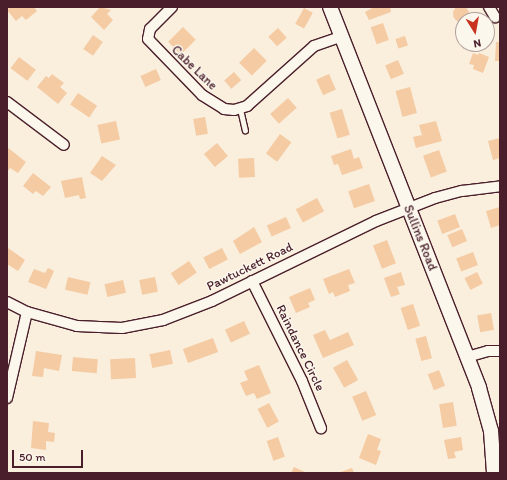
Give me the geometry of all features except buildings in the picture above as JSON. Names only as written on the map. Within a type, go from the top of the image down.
[{"type":"street","name":"Cabe Lane","points":[[172,7],[150,29],[147,36],[150,43],[212,103],[224,109],[240,109]]},
{"type":"street","name":"Sullins Road","points":[[330,7],[340,37],[468,357],[488,417],[494,452],[494,473]]},
{"type":"street","points":[[240,109],[254,100],[314,46],[340,37]]},
{"type":"street","points":[[7,102],[64,145]]},
{"type":"street","name":"Pawtuckett Road","points":[[7,302],[27,312],[77,326],[100,328],[137,326],[183,314],[348,233],[408,209],[462,191],[500,186]]},
{"type":"street","name":"Raindance Circle","points":[[252,281],[302,381],[321,428]]},
{"type":"street","points":[[7,398],[27,312]]},
{"type":"street","points":[[468,357],[488,350],[500,351]]},
{"type":"lane","points":[[240,109],[245,130]]}]
